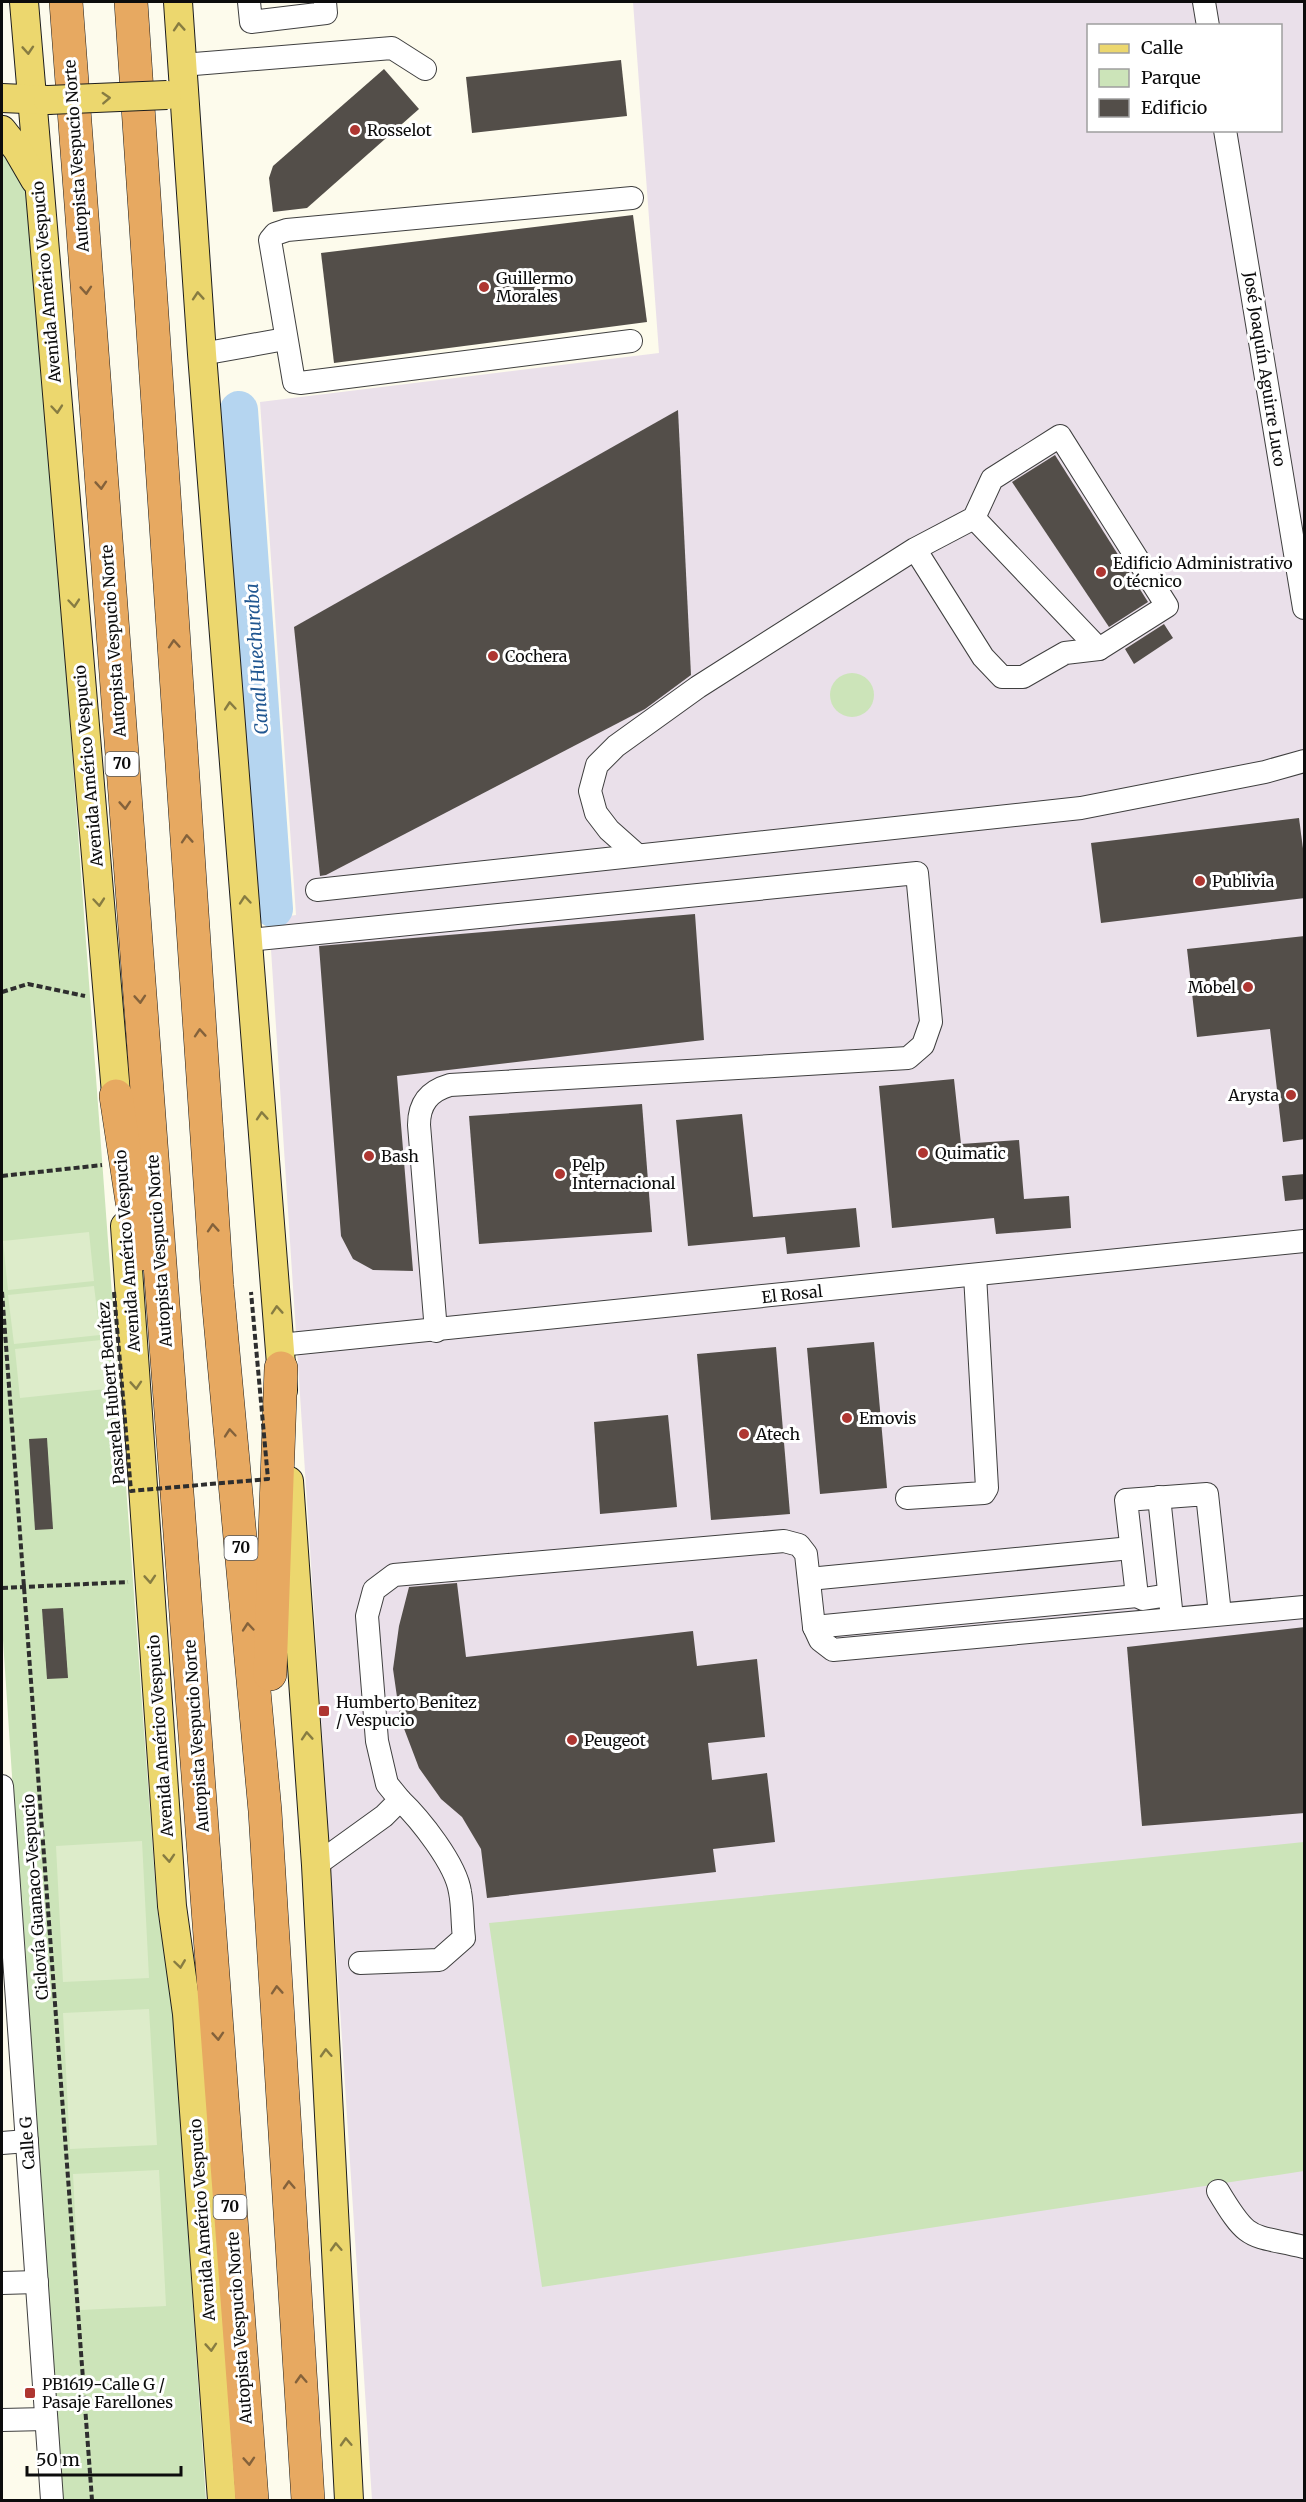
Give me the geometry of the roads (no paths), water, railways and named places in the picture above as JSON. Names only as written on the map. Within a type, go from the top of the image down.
[{"type":"highway","name":"Autopista Vespucio Norte","points":[[66,2],[252,2500]]},
{"type":"highway","name":"70","points":[[131,2],[216,1274],[266,1811],[308,2500]]},
{"type":"highway","points":[[116,1096],[180,1526]]},
{"type":"highway","points":[[266,1811],[281,1357]]},
{"type":"main road","name":"Avenida Américo Vespucio","points":[[24,2],[39,100],[38,186],[116,1096],[172,1906],[187,2014],[222,2500]]},
{"type":"main road","points":[[178,2],[182,65],[175,95],[202,354],[249,940],[316,1865],[349,2500]]},
{"type":"main road","points":[[2,98],[39,100],[175,95]]},
{"type":"main road","points":[[2,130],[17,149],[38,186]]},
{"type":"street","points":[[249,2],[251,22],[326,13],[325,2]]},
{"type":"street","points":[[1204,2],[1208,24]]},
{"type":"street","points":[[182,65],[392,48],[424,69]]},
{"type":"street","name":"José Joaquín Aguirre Luco","points":[[1225,132],[1305,608]]},
{"type":"street","points":[[631,340],[294,382],[291,376],[270,240],[276,234],[287,230],[632,198]]},
{"type":"street","points":[[202,354],[285,339]]},
{"type":"street","points":[[636,854],[609,830],[596,813],[590,790],[597,765],[616,746],[698,687],[915,549],[974,518],[992,479],[1060,436],[1167,606],[1099,649],[1065,653],[1023,677],[1002,677],[983,657],[915,549]]},
{"type":"street","points":[[974,518],[1099,649]]},
{"type":"street","points":[[317,890],[1081,808],[1265,772],[1305,761]]},
{"type":"street","points":[[249,940],[917,873],[931,1022],[923,1045],[908,1058],[450,1086],[433,1092],[421,1107],[419,1125],[436,1331]]},
{"type":"street","name":"El Rosal","points":[[281,1357],[436,1331],[1305,1241]]},
{"type":"street","points":[[907,1498],[984,1493],[987,1488],[975,1275]]},
{"type":"street","points":[[1137,1596],[1126,1500],[1207,1494],[1220,1614]]},
{"type":"street","points":[[1159,1497],[1172,1619]]},
{"type":"street","points":[[360,1963],[438,1960],[464,1938],[460,1890],[451,1869],[415,1814],[387,1784],[377,1741],[367,1616],[374,1590],[394,1575],[784,1541],[799,1545],[806,1554],[814,1627],[820,1640],[833,1650],[1305,1607]]},
{"type":"street","points":[[809,1579],[1131,1548]]},
{"type":"street","points":[[814,1627],[1137,1596],[1143,1599],[1169,1595]]},
{"type":"street","name":"Calle G","points":[[2,1786],[9,1997],[27,2141],[52,2500]]},
{"type":"street","points":[[316,1865],[384,1816],[400,1800]]},
{"type":"street","points":[[2,2143],[27,2141]]},
{"type":"street","points":[[1218,2191],[1238,2225],[1247,2233],[1305,2247]]},
{"type":"street","points":[[2,2283],[37,2282]]},
{"type":"street","points":[[2,2420],[46,2418]]},
{"type":"waterway","name":"Canal Huechuraba","points":[[239,410],[274,909]]},
{"type":"place","name":"Rosselot","points":[[355,130]]},
{"type":"place","name":"Guillermo Morales","points":[[484,287]]},
{"type":"place","name":"Edificio Administrativo o técnico","points":[[1101,572]]},
{"type":"place","name":"Cochera","points":[[493,656]]},
{"type":"place","name":"Publivia","points":[[1200,881]]},
{"type":"place","name":"Mobel","points":[[1248,987]]},
{"type":"place","name":"Arysta","points":[[1291,1095]]},
{"type":"place","name":"Quimatic","points":[[923,1153]]},
{"type":"place","name":"Bash","points":[[369,1156]]},
{"type":"place","name":"Pelp Internacional","points":[[560,1174]]},
{"type":"place","name":"Emovis","points":[[847,1418]]},
{"type":"place","name":"Atech","points":[[744,1434]]},
{"type":"place","name":"Humberto Benitez / Vespucio","points":[[324,1711]]},
{"type":"place","name":"Peugeot","points":[[572,1740]]},
{"type":"place","name":"PB1619-Calle G / Pasaje Farellones","points":[[30,2393]]}]
